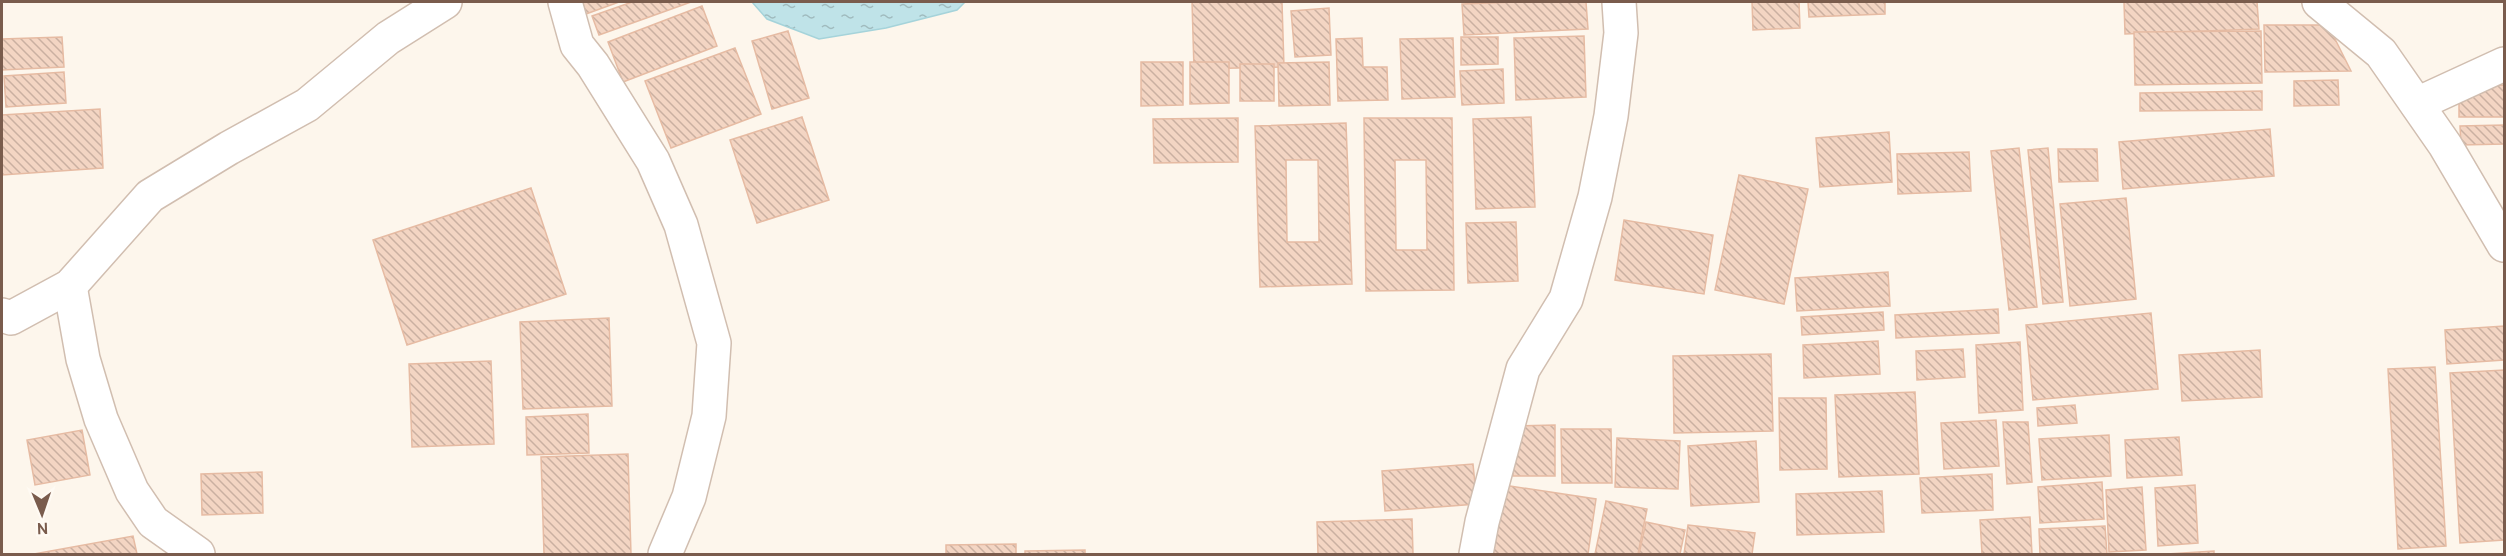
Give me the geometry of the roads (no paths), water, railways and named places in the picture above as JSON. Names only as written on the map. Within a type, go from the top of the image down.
[{"type":"street","points":[[2,315],[11,318],[70,286],[150,196],[229,148],[307,105],[388,38],[445,2]]},
{"type":"street","points":[[565,2],[577,45],[593,65],[657,171],[681,225],[714,343],[709,416],[689,497],[666,555]]},
{"type":"street","points":[[1476,555],[1482,522],[1523,369],[1566,300],[1595,198],[1611,116],[1621,33],[1618,2]]},
{"type":"street","points":[[2319,2],[2381,53],[2445,145],[2505,245]]},
{"type":"street","points":[[2417,104],[2505,64]]},
{"type":"street","points":[[70,286],[83,359],[101,419],[132,491],[153,522],[198,555]]},
{"type":"water","points":[[752,2],[965,2],[957,10],[886,28],[819,39],[767,19]]}]
